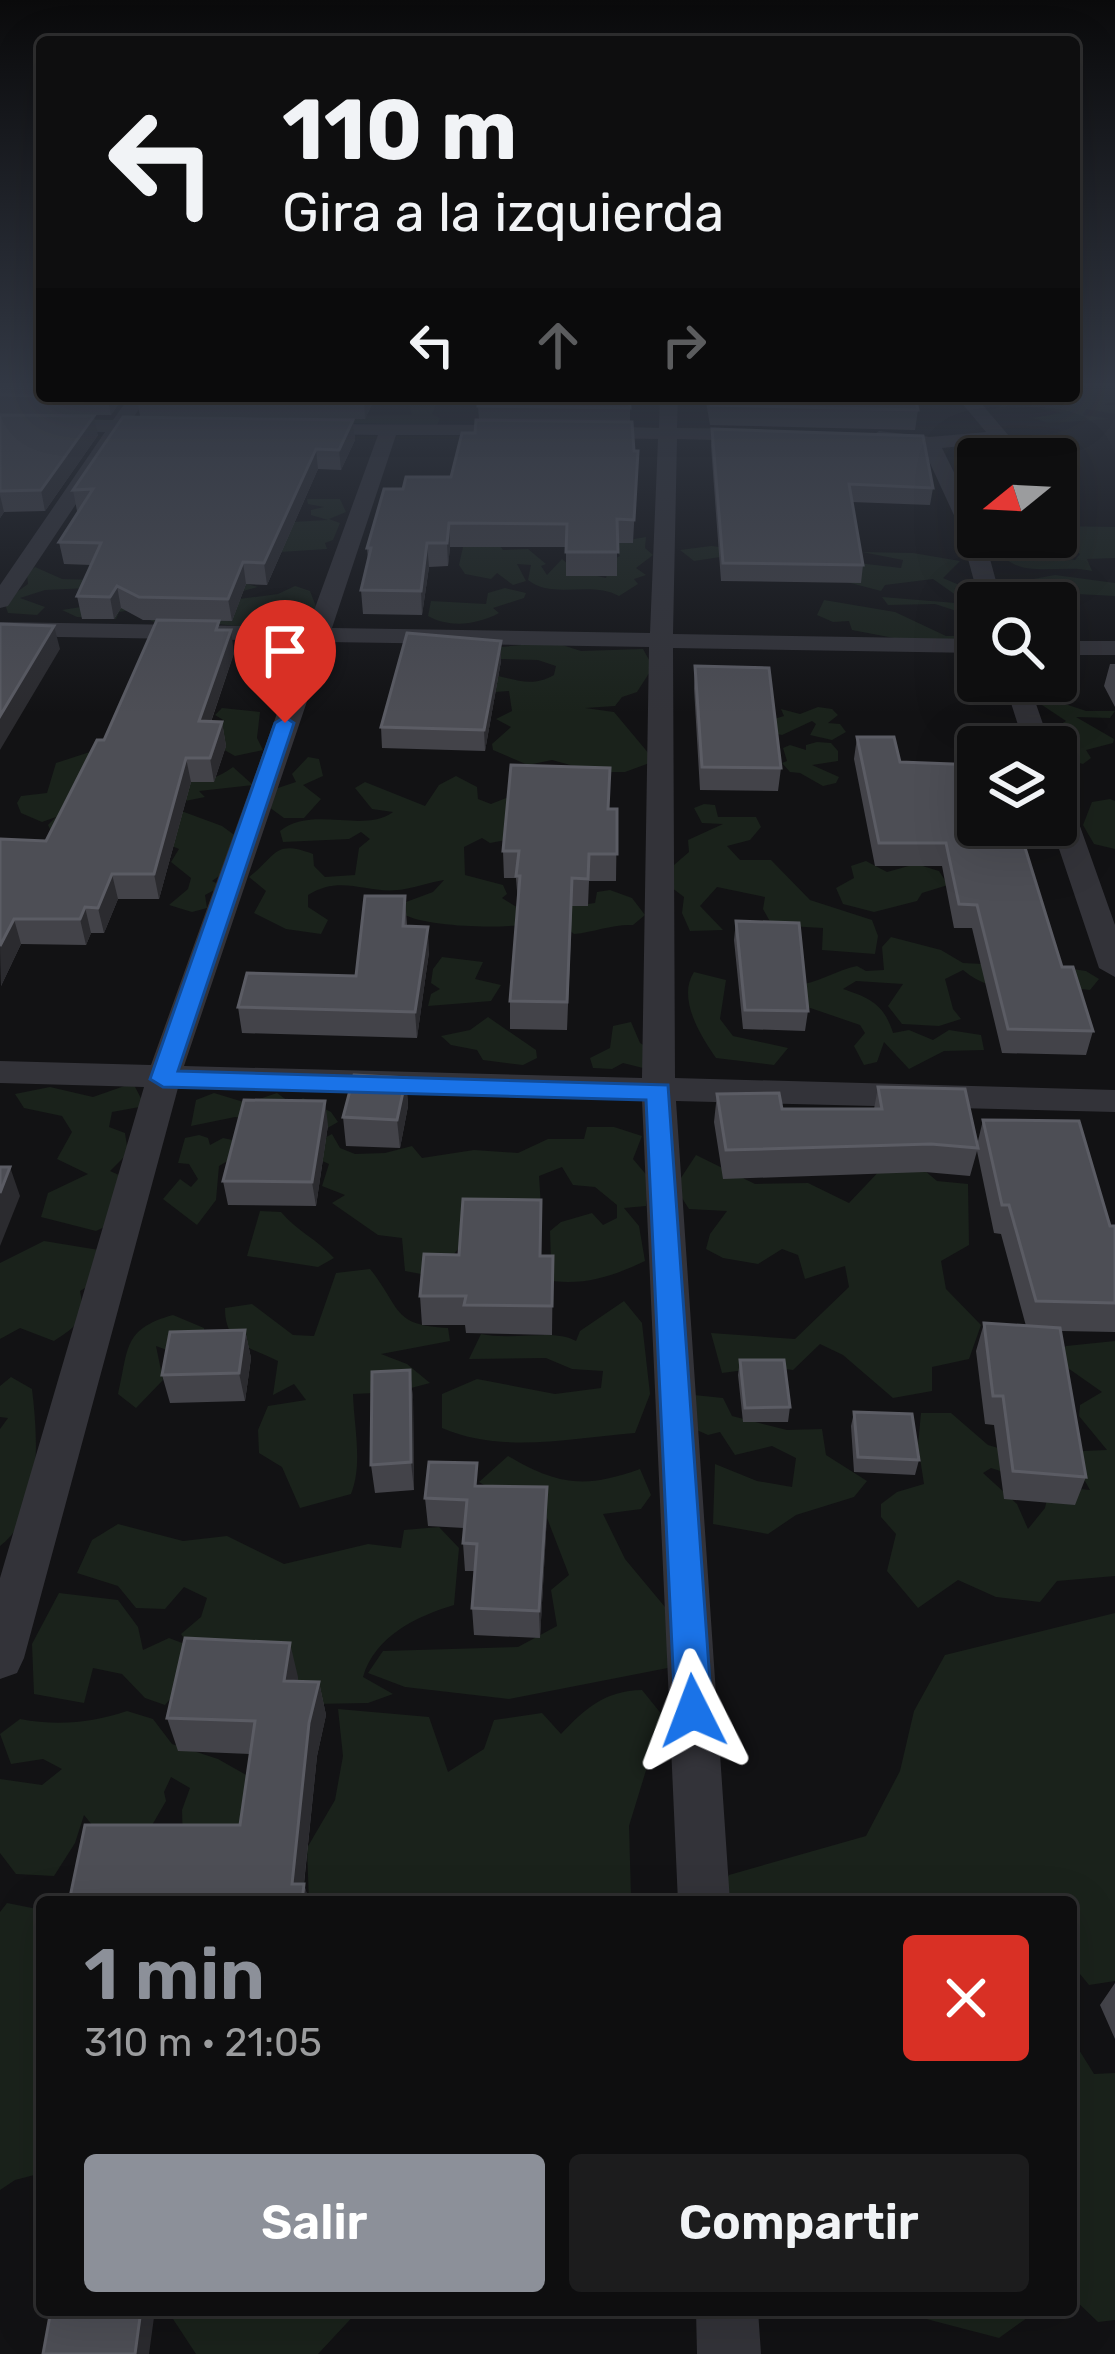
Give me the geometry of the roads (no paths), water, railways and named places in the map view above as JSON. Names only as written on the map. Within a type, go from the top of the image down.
[{"type":"street","points":[[0,602],[73,494]]},
{"type":"street","points":[[0,1658],[163,1079],[366,494]]},
{"type":"street","points":[[669,494],[660,641],[658,1091],[704,1896]]},
{"type":"street","points":[[955,494],[970,526],[986,582]]},
{"type":"street","points":[[0,629],[957,646]]},
{"type":"street","points":[[1077,648],[1115,649]]},
{"type":"street","points":[[1073,846],[1115,968]]},
{"type":"street","points":[[0,1072],[1115,1101]]},
{"type":"street","points":[[727,2316],[729,2354]]}]
